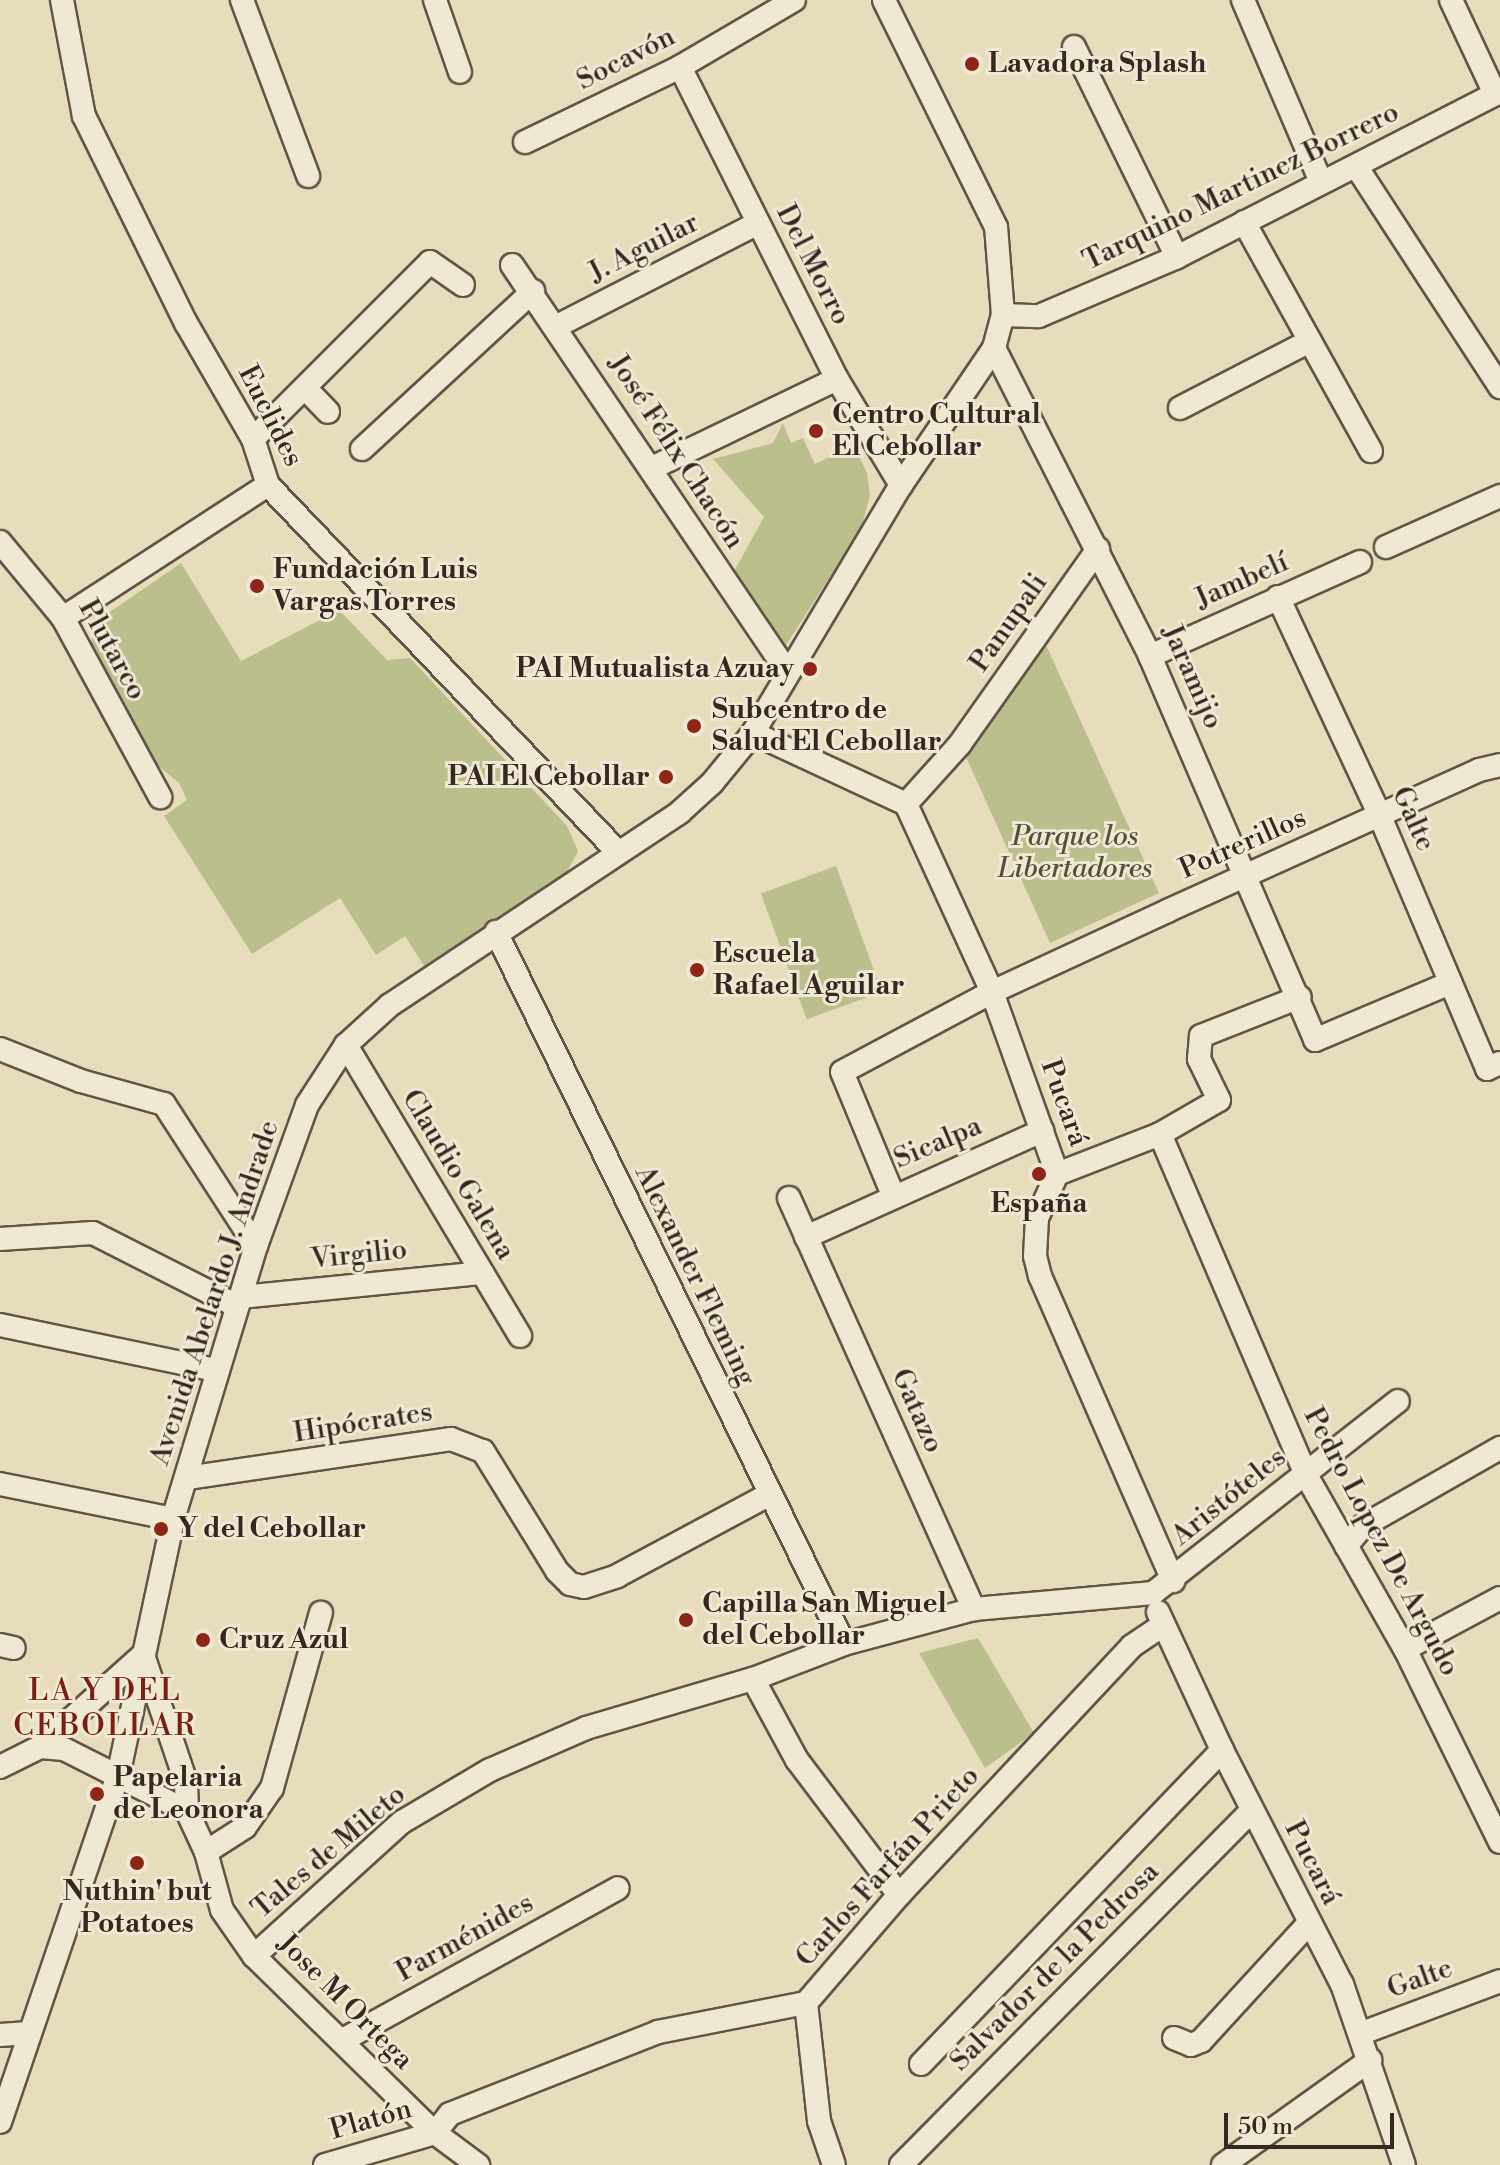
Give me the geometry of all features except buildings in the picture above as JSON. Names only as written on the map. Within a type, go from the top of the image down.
[{"type":"street","name":"Euclides","points":[[62,0],[84,116],[186,323],[253,439],[268,485],[616,850]]},
{"type":"street","points":[[242,0],[308,176]]},
{"type":"street","points":[[435,0],[460,72]]},
{"type":"street","name":"Socavón","points":[[525,142],[680,67],[794,0]]},
{"type":"street","name":"Avenida Abelardo J. Andrade","points":[[0,2122],[6,2079],[29,2033],[118,1776],[173,1519],[256,1246],[307,1105],[346,1045],[390,1005],[616,850],[680,812],[712,783],[753,733],[901,485],[994,348],[1003,315],[1001,252],[985,196],[884,0]]},
{"type":"street","points":[[1243,0],[1321,182]]},
{"type":"street","points":[[1451,0],[1498,93]]},
{"type":"street","points":[[1074,47],[1177,257]]},
{"type":"street","name":"Del Morro","points":[[680,67],[837,379],[901,485]]},
{"type":"street","name":"Tarquino Martinez Borrero","points":[[1003,315],[1039,316],[1177,257],[1498,93]]},
{"type":"street","points":[[1356,166],[1500,387]]},
{"type":"street","points":[[1244,222],[1371,451]]},
{"type":"street","name":"J. Aguilar","points":[[557,326],[758,223]]},
{"type":"street","points":[[253,439],[430,262],[463,285]]},
{"type":"street","name":"José Félix Chacón","points":[[512,265],[557,326],[788,672]]},
{"type":"street","points":[[362,449],[533,291]]},
{"type":"street","points":[[1180,408],[1310,341]]},
{"type":"street","name":"Jaramijo","points":[[994,348],[1150,656],[1300,997],[1315,1040],[1450,983]]},
{"type":"street","points":[[652,468],[837,379]]},
{"type":"street","points":[[305,388],[328,412]]},
{"type":"street","points":[[63,618],[268,485]]},
{"type":"street","points":[[1386,547],[1500,496]]},
{"type":"street","name":"Plutarco","points":[[0,542],[63,618],[160,797]]},
{"type":"street","name":"Panupali","points":[[906,804],[960,744],[1098,549]]},
{"type":"street","name":"Jambelí","points":[[1150,656],[1360,562]]},
{"type":"street","name":"Galte","points":[[1278,597],[1379,814],[1450,983],[1493,1066]]},
{"type":"street","points":[[753,733],[906,804]]},
{"type":"street","name":"Potrerillos","points":[[842,1072],[992,992],[1379,814],[1479,770],[1500,765]]},
{"type":"street","name":"Pucará","points":[[906,804],[992,992],[1057,1174],[1037,1218],[1035,1256],[1173,1581]]},
{"type":"street","name":"Alexander Fleming","points":[[496,932],[768,1495],[844,1644]]},
{"type":"street","points":[[1057,1174],[1160,1134],[1219,1100],[1199,1059],[1201,1036],[1300,997]]},
{"type":"street","name":"Claudio Galena","points":[[346,1045],[520,1336]]},
{"type":"street","points":[[0,1049],[81,1081],[164,1104],[256,1246]]},
{"type":"street","name":"Sicalpa","points":[[842,1072],[893,1195],[1042,1131]]},
{"type":"street","name":"Pedro Lopez De Argudo","points":[[1160,1134],[1306,1475],[1405,1649],[1500,1842]]},
{"type":"street","points":[[806,1237],[893,1195]]},
{"type":"street","name":"Gatazo","points":[[789,1198],[974,1609]]},
{"type":"street","points":[[0,1239],[93,1233],[239,1302]]},
{"type":"street","name":"Virgilio","points":[[239,1302],[482,1273]]},
{"type":"street","points":[[0,1325],[216,1370]]},
{"type":"street","name":"Aristóteles","points":[[1173,1581],[1306,1475],[1321,1456],[1398,1401]]},
{"type":"street","name":"Hipócrates","points":[[187,1478],[451,1439],[483,1451],[557,1571],[570,1584],[584,1587],[617,1576],[768,1495]]},
{"type":"street","points":[[1346,1546],[1363,1526],[1500,1448]]},
{"type":"street","points":[[0,1484],[173,1519]]},
{"type":"street","name":"Tales de Mileto","points":[[254,1956],[402,1822],[490,1770],[586,1728],[753,1679],[844,1644],[974,1609],[1153,1593],[1173,1581]]},
{"type":"street","name":"Pucará","points":[[1153,1593],[1162,1626],[1362,2033],[1404,2165]]},
{"type":"street","points":[[1405,1649],[1500,1598]]},
{"type":"street","points":[[206,1852],[245,1827],[272,1788],[321,1613]]},
{"type":"street","name":"Carlos Farfán Prieto","points":[[435,2133],[450,2114],[658,2032],[806,2003],[899,1895],[1132,1646],[1162,1626]]},
{"type":"street","points":[[0,1767],[40,1747],[143,1655]]},
{"type":"street","name":"Jose M Ortega","points":[[143,1655],[186,1782],[187,1811],[206,1852],[222,1910],[254,1956],[435,2133],[478,2165]]},
{"type":"street","points":[[753,1679],[797,1760],[899,1895]]},
{"type":"street","points":[[40,1747],[64,1749],[187,1811]]},
{"type":"street","points":[[921,2064],[1222,1750]]},
{"type":"street","name":"Salvador de la Pedrosa","points":[[901,2165],[1252,1810]]},
{"type":"street","name":"Parménides","points":[[341,2041],[618,1888]]},
{"type":"street","points":[[1174,2038],[1191,2045],[1201,2041],[1309,1923]]},
{"type":"street","name":"Galte","points":[[1362,2033],[1500,1981]]},
{"type":"street","points":[[806,2003],[819,2121],[834,2165]]},
{"type":"street","points":[[0,2035],[29,2033]]},
{"type":"street","points":[[1223,2165],[1370,2060]]},
{"type":"street","name":"Platón","points":[[325,2165],[435,2133]]},
{"type":"green space","points":[[783,423],[791,443],[803,438],[815,464],[854,446],[867,473],[870,496],[861,528],[781,653],[732,575],[764,517],[713,459],[773,443]]},
{"type":"green space","points":[[181,563],[241,661],[339,610],[387,660],[410,658],[567,826],[578,851],[567,872],[424,966],[405,936],[376,955],[340,898],[252,954],[164,816],[187,800],[179,783],[156,764],[124,718],[91,646],[94,623]]},
{"type":"green space","name":"Parque los Libertadores","points":[[1046,645],[1159,893],[1050,943],[966,757]]},
{"type":"green space","points":[[836,866],[882,992],[807,1019],[761,893]]},
{"type":"green space","points":[[978,1638],[1034,1733],[985,1768],[919,1653]]},
{"type":"place","name":"Lavadora Splash","points":[[972,64]]},
{"type":"place","name":"Centro Cultural El Cebollar","points":[[816,431]]},
{"type":"place","name":"Fundación Luis Vargas Torres","points":[[257,586]]},
{"type":"place","name":"PAI Mutualista Azuay","points":[[810,669]]},
{"type":"place","name":"Subcentro de Salud El Cebollar","points":[[694,726]]},
{"type":"place","name":"PAI El Cebollar","points":[[666,777]]},
{"type":"place","name":"Escuela Rafael Aguilar","points":[[697,970]]},
{"type":"place","name":"España","points":[[1039,1174]]},
{"type":"place","name":"Y del Cebollar","points":[[161,1529]]},
{"type":"place","name":"Capilla San Miguel del Cebollar","points":[[686,1620]]},
{"type":"place","name":"Cruz Azul","points":[[203,1640]]},
{"type":"place","name":"Papelaria de Leonora","points":[[97,1794]]},
{"type":"place","name":"Nuthin' but Potatoes","points":[[137,1863]]},
{"type":"district","name":"LA Y DEL CEBOLLAR","points":[[105,1708]]}]
